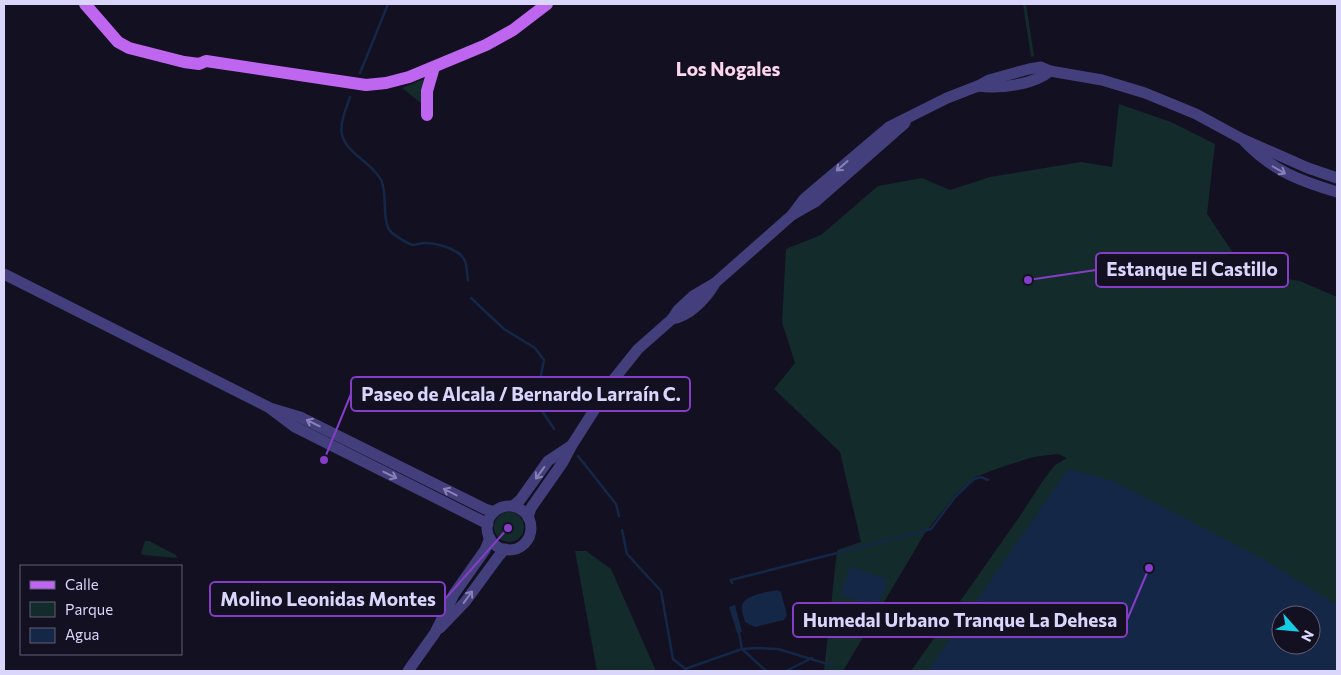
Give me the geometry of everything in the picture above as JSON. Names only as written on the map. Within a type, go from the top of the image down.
[{"type":"main road","points":[[85,4],[118,42],[129,48],[184,62],[199,64],[206,60]]},
{"type":"main road","points":[[94,4],[115,32],[123,38],[145,46],[200,55],[206,60],[366,85],[386,83],[434,67],[500,38],[548,4]]},
{"type":"main road","points":[[427,115],[427,91],[434,67]]},
{"type":"street","points":[[528,517],[531,508],[563,462],[626,362],[646,341],[672,319],[678,310],[693,296],[715,283],[792,215],[809,206],[833,187],[897,132],[910,118],[947,98],[995,78],[1041,67],[1050,71],[1102,80],[1138,90],[1196,114],[1242,140],[1337,178]]},
{"type":"street","points":[[1242,140],[1278,169],[1305,182],[1337,192]]},
{"type":"street","points":[[4,274],[270,408],[300,417],[418,482],[488,524]]},
{"type":"street","points":[[513,506],[520,500],[548,461],[572,445]]},
{"type":"street","points":[[418,482],[494,512]]},
{"type":"street","points":[[513,506],[522,510],[528,517],[531,527],[528,539],[518,548],[505,549],[496,545],[490,538],[488,524],[494,512],[503,507],[513,506]]},
{"type":"street","points":[[435,633],[449,604],[485,550],[490,538]]},
{"type":"street","points":[[408,671],[435,633],[465,602],[505,549]]},
{"type":"green space","points":[[1023,4],[1026,4],[1034,56],[1031,57]]},
{"type":"green space","points":[[424,79],[421,103],[402,88]]},
{"type":"green space","points":[[1119,104],[1171,122],[1215,144],[1207,214],[1254,284],[1258,274],[1300,281],[1337,297],[1337,671],[911,671],[1042,482],[1055,465],[1067,458],[1058,454],[1033,457],[975,477],[955,495],[925,533],[843,671],[824,671],[837,550],[861,542],[840,452],[774,389],[795,363],[782,322],[786,249],[821,235],[878,186],[922,178],[950,190],[990,177],[1081,162],[1112,167]]},
{"type":"green space","points":[[509,512],[520,516],[524,527],[520,538],[509,542],[498,538],[494,527],[498,516]]},
{"type":"green space","points":[[145,541],[149,541],[176,555],[177,558],[143,555],[141,553]]},
{"type":"green space","points":[[575,551],[586,551],[611,569],[656,671],[597,671]]},
{"type":"water","points":[[1068,469],[1113,481],[1263,559],[1337,605],[1337,671],[928,671]]},
{"type":"water","points":[[851,566],[888,580],[877,608],[840,594]]},
{"type":"water","points":[[777,590],[781,592],[787,615],[784,620],[755,627],[745,622],[742,610],[743,602],[756,595]]},
{"type":"water","points":[[735,605],[742,632],[737,633],[729,607]]},
{"type":"waterway","points":[[360,73],[388,4]]},
{"type":"waterway","points":[[350,97],[343,118],[342,133],[344,140],[348,147],[375,171],[381,179],[386,220],[390,231],[414,245],[424,243],[435,244],[448,247],[458,253],[465,261],[468,280]]},
{"type":"waterway","points":[[471,298],[504,329],[535,348],[544,360],[540,380],[534,392],[537,403],[554,429]]},
{"type":"waterway","points":[[578,456],[616,504],[619,516]]},
{"type":"waterway","points":[[732,583],[731,580],[931,529],[955,497],[974,479],[981,477],[988,480]]},
{"type":"waterway","points":[[622,530],[627,554],[661,591],[673,659],[688,671]]},
{"type":"waterway","points":[[739,633],[742,649],[766,671]]},
{"type":"waterway","points":[[685,669],[742,649],[756,648],[778,649],[834,666]]},
{"type":"waterway","points":[[786,671],[812,658]]},
{"type":"place","name":"Estanque El Castillo","points":[[1028,280]]},
{"type":"place","name":"Paseo de Alcala / Bernardo Larraín C.","points":[[324,460]]},
{"type":"place","name":"Molino Leonidas Montes","points":[[508,528]]},
{"type":"place","name":"Humedal Urbano Tranque La Dehesa","points":[[1149,568]]},
{"type":"district","name":"Los Nogales","points":[[728,68]]}]
